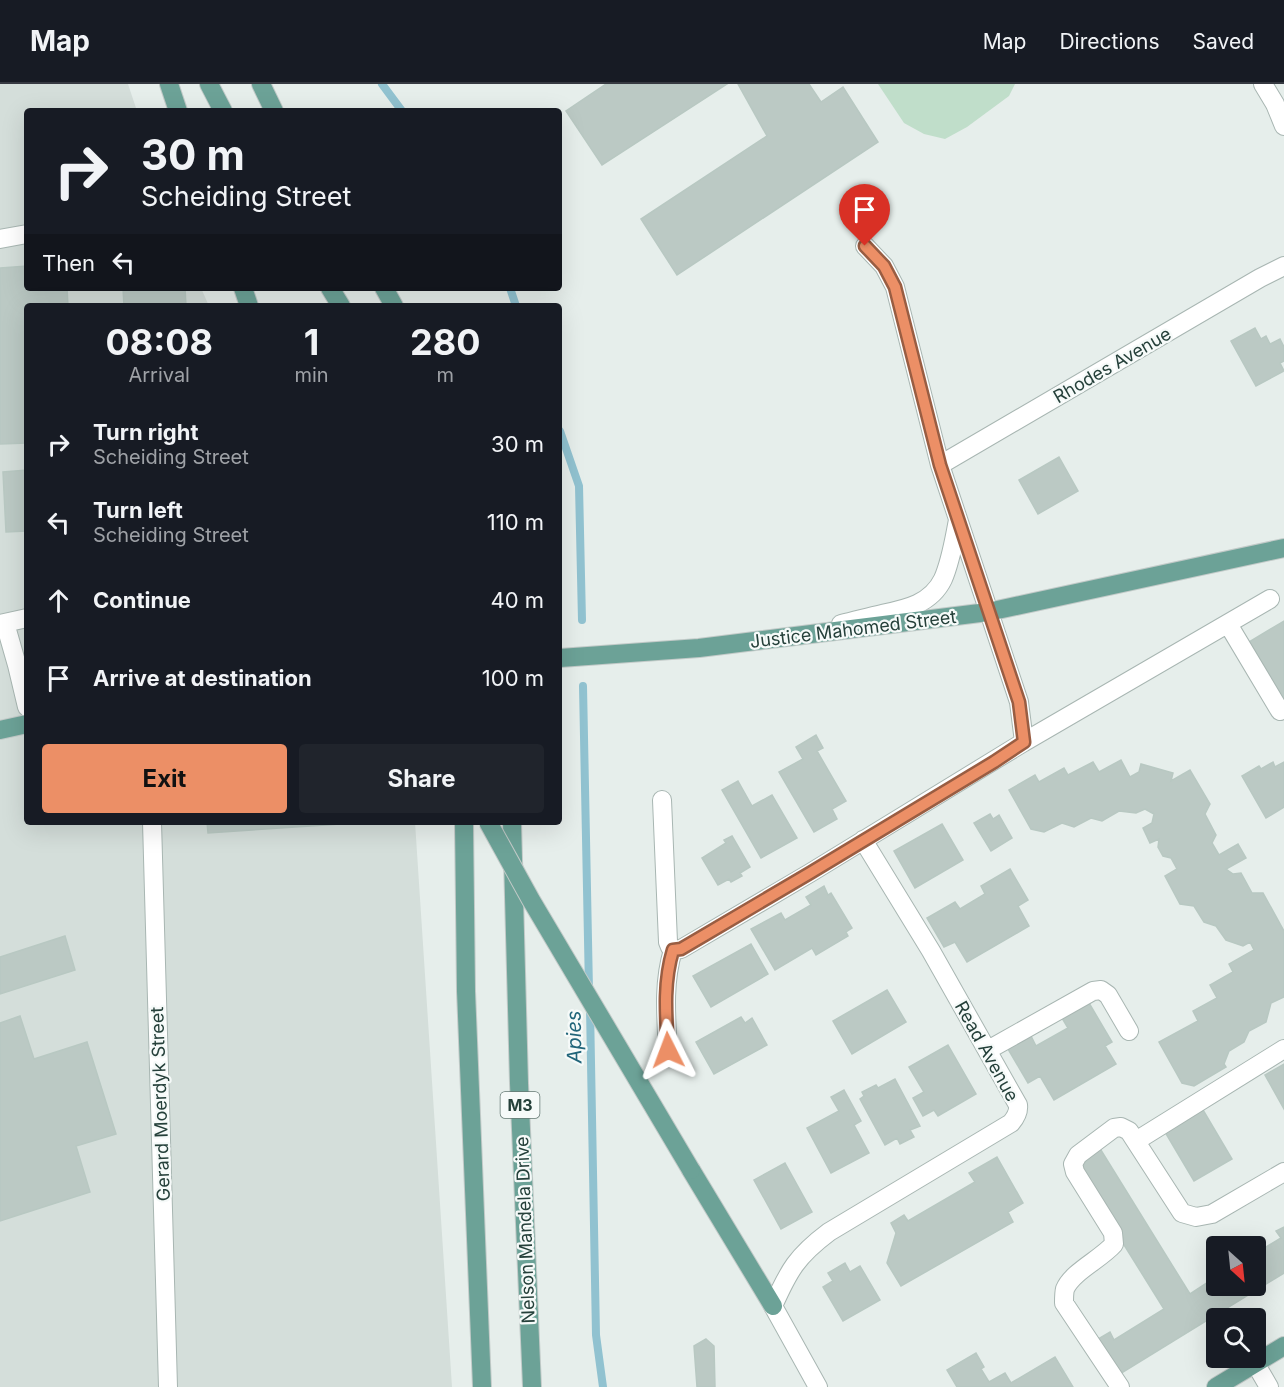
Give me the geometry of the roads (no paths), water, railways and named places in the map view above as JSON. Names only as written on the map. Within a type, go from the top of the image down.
[{"type":"main road","points":[[169,84],[177,108]]},
{"type":"main road","points":[[209,84],[221,108]]},
{"type":"main road","points":[[261,84],[273,108]]},
{"type":"main road","name":"Justice Mahomed Street","points":[[565,658],[699,648],[988,612],[1284,548]]},
{"type":"main road","points":[[0,730],[24,725]]},
{"type":"main road","points":[[464,825],[466,992],[482,1387]]},
{"type":"main road","points":[[490,825],[537,910],[773,1306]]},
{"type":"main road","name":"Nelson Mandela Drive","points":[[512,825],[531,1387]]},
{"type":"main road","points":[[1266,1357],[1284,1346]]},
{"type":"main road","points":[[1216,1387],[1247,1368]]},
{"type":"street","points":[[1263,84],[1284,126]]},
{"type":"street","points":[[0,238],[24,234]]},
{"type":"street","points":[[865,246],[884,266],[895,287],[940,465],[1019,702],[1024,742]]},
{"type":"street","name":"Rhodes Avenue","points":[[940,465],[1284,266]]},
{"type":"street","points":[[772,639],[910,608],[924,601],[942,580],[958,520]]},
{"type":"street","points":[[673,950],[679,950],[691,943],[1024,742],[1270,599]]},
{"type":"street","points":[[24,619],[3,624],[18,665],[24,693]]},
{"type":"street","points":[[1228,624],[1280,711]]},
{"type":"street","points":[[662,800],[668,942],[673,950]]},
{"type":"street","name":"Gerard Moerdyk Street","points":[[152,825],[168,1387]]},
{"type":"street","name":"Read Avenue","points":[[773,1306],[792,1267],[814,1244],[829,1232],[1011,1123],[1019,1109],[931,951],[863,840]]},
{"type":"street","points":[[668,1050],[666,987],[673,950]]},
{"type":"street","points":[[988,1050],[1093,991],[1101,990],[1108,995],[1129,1031]]},
{"type":"street","points":[[1136,1141],[1284,1049]]},
{"type":"street","points":[[1120,1387],[1064,1303],[1065,1290],[1071,1279],[1114,1244],[1113,1233],[1075,1172],[1073,1164],[1078,1155],[1114,1128],[1121,1127],[1129,1131],[1182,1213],[1196,1217],[1212,1214],[1284,1172]]},
{"type":"street","points":[[773,1306],[818,1387]]},
{"type":"street","points":[[1258,1368],[1269,1387]]},
{"type":"waterway","name":"Apies","points":[[382,84],[400,108]]},
{"type":"waterway","name":"Apies","points":[[511,291],[515,303]]},
{"type":"waterway","name":"Apies","points":[[562,437],[579,486],[582,620]]},
{"type":"waterway","name":"Apies","points":[[583,686],[589,990]]},
{"type":"waterway","name":"Apies","points":[[590,1008],[596,1335],[603,1387]]}]
